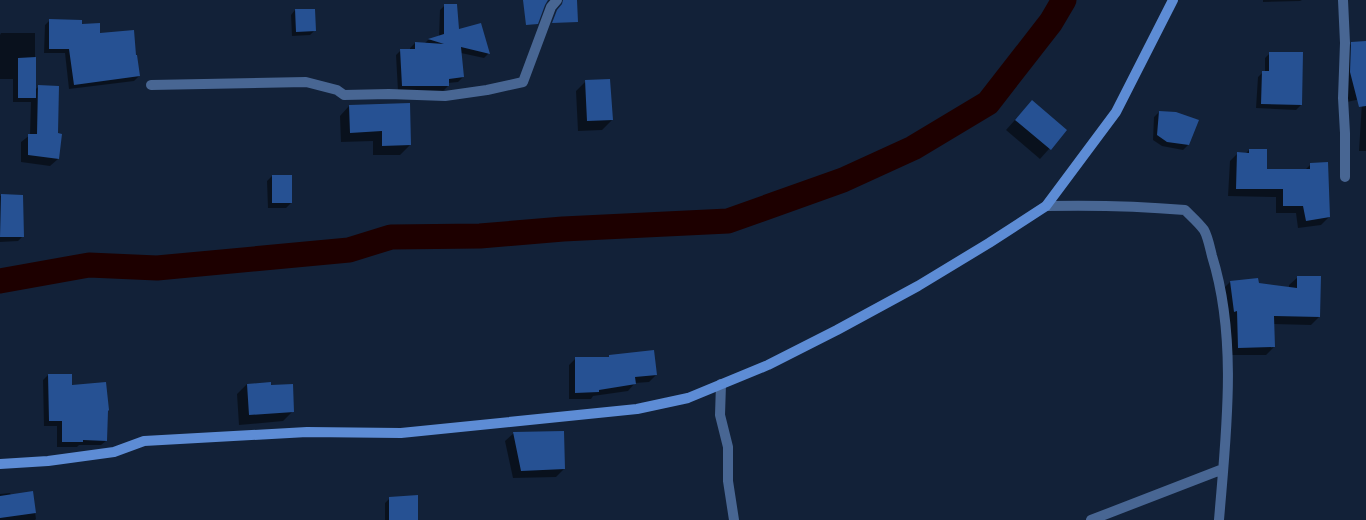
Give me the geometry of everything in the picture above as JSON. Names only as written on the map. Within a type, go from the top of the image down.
[{"type":"street","points":[[151,85],[306,82],[337,90],[344,95],[389,94],[444,96],[494,89],[523,82],[551,7],[557,0]]},
{"type":"street","points":[[0,464],[48,461],[114,452],[144,441],[307,432],[401,433],[637,408],[688,398],[768,365],[844,326],[918,286],[1046,206],[1116,112],[1172,0]]},
{"type":"street","points":[[1343,0],[1345,43],[1343,98],[1345,177]]},
{"type":"street","points":[[1046,206],[1099,205],[1185,210],[1204,230],[1219,277],[1225,314],[1227,405],[1219,520]]},
{"type":"street","points":[[721,384],[720,415],[728,447],[728,481],[734,520]]},
{"type":"street","points":[[1091,520],[1223,469]]},
{"type":"building","points":[[523,0],[548,0],[538,24],[526,25]]},
{"type":"building","points":[[563,0],[577,0],[578,22],[552,23]]},
{"type":"building","points":[[444,4],[457,4],[459,29],[481,23],[490,54],[461,47],[464,77],[449,79],[449,86],[402,86],[400,49],[415,49],[415,42],[444,44],[428,39],[444,34]]},
{"type":"building","points":[[295,9],[315,9],[316,31],[296,32]]},
{"type":"building","points":[[49,19],[82,20],[82,24],[100,23],[100,33],[134,30],[136,55],[140,76],[74,85],[69,49],[49,49]]},
{"type":"building","points":[[1366,41],[1366,106],[1359,107],[1350,72],[1351,42]]},
{"type":"building","points":[[1269,52],[1303,52],[1302,105],[1261,104],[1262,71],[1269,71]]},
{"type":"building","points":[[36,57],[36,98],[18,98],[18,58]]},
{"type":"building","points":[[610,79],[613,120],[587,121],[585,80]]},
{"type":"building","points":[[38,85],[59,86],[58,133],[62,134],[59,159],[28,155],[28,134],[37,134]]},
{"type":"building","points":[[1032,100],[1067,130],[1051,150],[1015,120]]},
{"type":"building","points":[[410,103],[411,145],[382,146],[382,131],[350,133],[349,105]]},
{"type":"building","points":[[1159,111],[1176,112],[1199,120],[1189,145],[1167,142],[1157,135]]},
{"type":"building","points":[[1249,149],[1267,149],[1267,169],[1310,169],[1310,163],[1328,162],[1330,217],[1306,221],[1303,206],[1283,206],[1283,189],[1236,189],[1237,152],[1249,153]]},
{"type":"building","points":[[272,175],[292,175],[292,203],[272,203]]},
{"type":"building","points":[[1,194],[23,195],[24,237],[0,237]]},
{"type":"building","points":[[1297,276],[1321,276],[1320,317],[1274,316],[1275,347],[1238,348],[1237,311],[1234,312],[1230,281],[1258,278],[1259,283],[1297,288]]},
{"type":"building","points":[[654,350],[657,375],[635,377],[636,384],[599,390],[599,392],[575,393],[575,357],[609,357],[609,355]]},
{"type":"building","points":[[48,374],[72,374],[72,385],[106,382],[109,410],[107,441],[83,440],[83,442],[62,442],[62,421],[49,421]]},
{"type":"building","points":[[271,382],[271,385],[293,384],[294,412],[249,415],[247,384]]},
{"type":"building","points":[[564,431],[565,469],[521,471],[513,432]]},
{"type":"building","points":[[33,491],[36,513],[0,518],[0,496]]},
{"type":"building","points":[[418,495],[418,520],[389,520],[389,497]]},
{"type":"waterway","points":[[0,281],[89,265],[157,268],[349,250],[391,237],[480,236],[563,229],[728,221],[843,180],[913,148],[988,103],[1051,22],[1064,0]]}]
